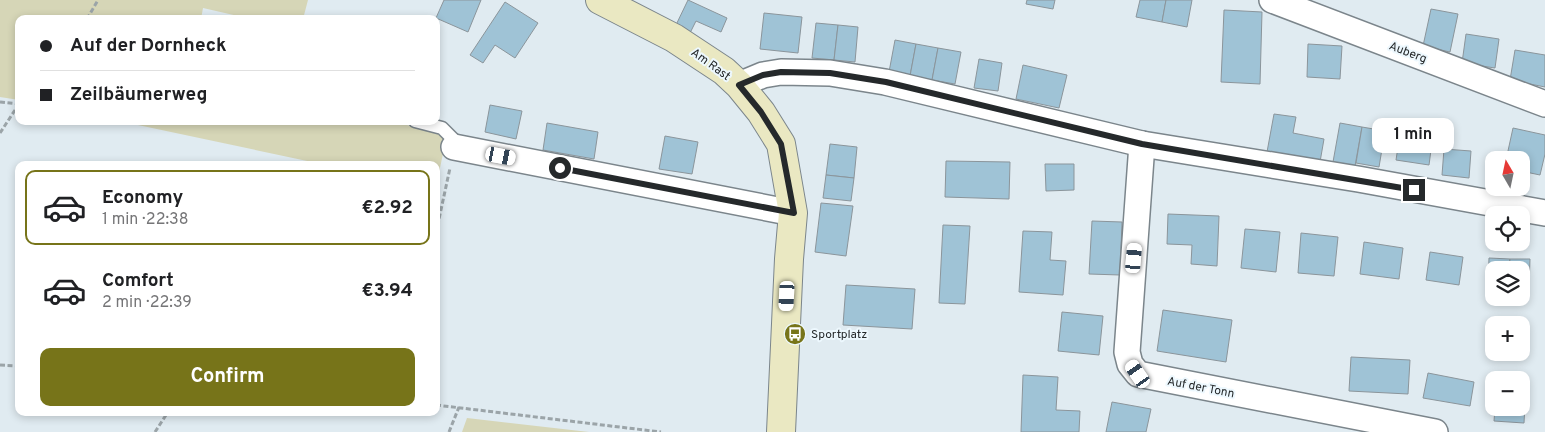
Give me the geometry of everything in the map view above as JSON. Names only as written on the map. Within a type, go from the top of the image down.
[{"type":"street","name":"Am Rast","points":[[600,0],[674,38],[724,71],[739,85],[761,112],[781,144],[794,213],[789,268],[781,432]]},
{"type":"street","name":"Auberg","points":[[1272,0],[1545,104]]},
{"type":"street","points":[[739,85],[763,75],[781,72],[830,73],[886,82],[1142,144],[1545,213]]},
{"type":"street","name":"Auf der Tonn","points":[[1142,144],[1127,352],[1130,364],[1138,374],[1435,432]]},
{"type":"street","points":[[458,148],[794,213]]},
{"type":"lane","points":[[430,125],[442,128],[458,148]]},
{"type":"path","points":[[89,15],[98,0]]},
{"type":"path","points":[[0,102],[15,104]]},
{"type":"path","points":[[0,133],[15,110]]},
{"type":"path","points":[[440,218],[458,148]]},
{"type":"path","points":[[0,365],[15,366]]},
{"type":"path","points":[[440,406],[661,432]]},
{"type":"path","points":[[449,432],[459,408]]},
{"type":"path","points":[[155,432],[165,416]]},
{"type":"green space","points":[[0,0],[308,0],[304,15],[234,15],[203,8],[202,15],[15,15],[15,99],[0,97]]},
{"type":"green space","points":[[138,125],[407,125],[440,132],[445,144],[440,168],[440,161],[307,161]]},
{"type":"green space","points":[[467,418],[589,432],[462,432]]},
{"type":"building","points":[[444,0],[481,0],[468,32],[440,20],[440,15],[437,15]]},
{"type":"building","points":[[688,0],[727,18],[721,32],[696,21],[690,33],[675,27]]},
{"type":"building","points":[[1027,0],[1055,0],[1053,9],[1026,4]]},
{"type":"building","points":[[1140,0],[1166,0],[1162,22],[1136,17]]},
{"type":"building","points":[[1166,0],[1192,0],[1187,27],[1162,22]]},
{"type":"building","points":[[505,2],[538,23],[515,58],[495,45],[483,63],[470,55]]},
{"type":"building","points":[[1431,9],[1458,14],[1450,52],[1423,46]]},
{"type":"building","points":[[1224,10],[1262,12],[1260,84],[1221,82]]},
{"type":"building","points":[[764,13],[802,17],[798,53],[760,49]]},
{"type":"building","points":[[816,23],[838,25],[834,60],[812,58]]},
{"type":"building","points":[[838,25],[858,27],[855,62],[834,60]]},
{"type":"building","points":[[1466,34],[1499,39],[1495,68],[1462,63]]},
{"type":"building","points":[[895,40],[916,44],[910,76],[889,72]]},
{"type":"building","points":[[916,44],[938,48],[932,80],[910,76]]},
{"type":"building","points":[[1308,44],[1342,46],[1340,79],[1307,77]]},
{"type":"building","points":[[938,48],[961,52],[955,84],[932,80]]},
{"type":"building","points":[[1515,50],[1545,55],[1545,87],[1510,80]]},
{"type":"building","points":[[979,59],[1002,63],[998,91],[974,88]]},
{"type":"building","points":[[1023,65],[1067,75],[1059,108],[1016,99]]},
{"type":"building","points":[[490,105],[522,111],[516,139],[485,132]]},
{"type":"building","points":[[1274,114],[1296,117],[1293,133],[1324,139],[1320,162],[1267,152]]},
{"type":"building","points":[[1402,121],[1447,127],[1443,152],[1431,150],[1429,165],[1396,160]]},
{"type":"building","points":[[547,123],[598,132],[594,159],[543,150]]},
{"type":"building","points":[[1340,123],[1362,127],[1355,166],[1333,162]]},
{"type":"building","points":[[1362,127],[1385,131],[1379,167],[1356,163]]},
{"type":"building","points":[[1513,128],[1545,135],[1545,154],[1540,175],[1530,173],[1530,151],[1508,151]]},
{"type":"building","points":[[665,136],[698,142],[692,174],[659,169]]},
{"type":"building","points":[[830,144],[857,147],[854,178],[826,175]]},
{"type":"building","points":[[1444,149],[1471,151],[1469,178],[1442,175]]},
{"type":"building","points":[[946,161],[1010,162],[1009,199],[945,197]]},
{"type":"building","points":[[1045,164],[1074,164],[1074,190],[1046,191]]},
{"type":"building","points":[[826,175],[854,178],[851,201],[823,198]]},
{"type":"building","points":[[821,203],[853,206],[846,256],[815,252]]},
{"type":"building","points":[[1168,214],[1219,216],[1217,266],[1191,264],[1192,245],[1167,244]]},
{"type":"building","points":[[1092,221],[1122,222],[1120,275],[1089,274]]},
{"type":"building","points":[[943,225],[970,226],[965,304],[939,303]]},
{"type":"building","points":[[1245,229],[1280,232],[1276,272],[1241,268]]},
{"type":"building","points":[[1023,231],[1052,232],[1050,260],[1066,261],[1063,295],[1019,292]]},
{"type":"building","points":[[1301,233],[1338,237],[1334,276],[1298,273]]},
{"type":"building","points":[[1364,242],[1403,248],[1399,279],[1360,274]]},
{"type":"building","points":[[1430,252],[1463,257],[1459,285],[1426,280]]},
{"type":"building","points":[[1489,258],[1510,259],[1510,261],[1489,261]]},
{"type":"building","points":[[1510,259],[1530,259],[1530,261],[1510,261]]},
{"type":"building","points":[[846,285],[915,289],[912,329],[843,325]]},
{"type":"building","points":[[1163,310],[1232,320],[1226,362],[1157,351]]},
{"type":"building","points":[[1062,312],[1103,316],[1099,355],[1058,351]]},
{"type":"building","points":[[1351,357],[1410,360],[1408,394],[1349,391]]},
{"type":"building","points":[[1428,373],[1474,382],[1470,406],[1423,398]]},
{"type":"building","points":[[1023,375],[1058,377],[1056,410],[1080,411],[1079,432],[1021,432]]},
{"type":"building","points":[[1112,402],[1151,409],[1146,432],[1106,432]]},
{"type":"building","points":[[1494,416],[1524,416],[1524,423],[1494,421]]},
{"type":"place","name":"Sportplatz","points":[[795,334]]},
{"type":"route","points":[[560,168],[794,213],[781,144],[761,112],[739,85],[763,75],[781,72],[830,73],[886,82],[1142,144],[1414,190]]}]
